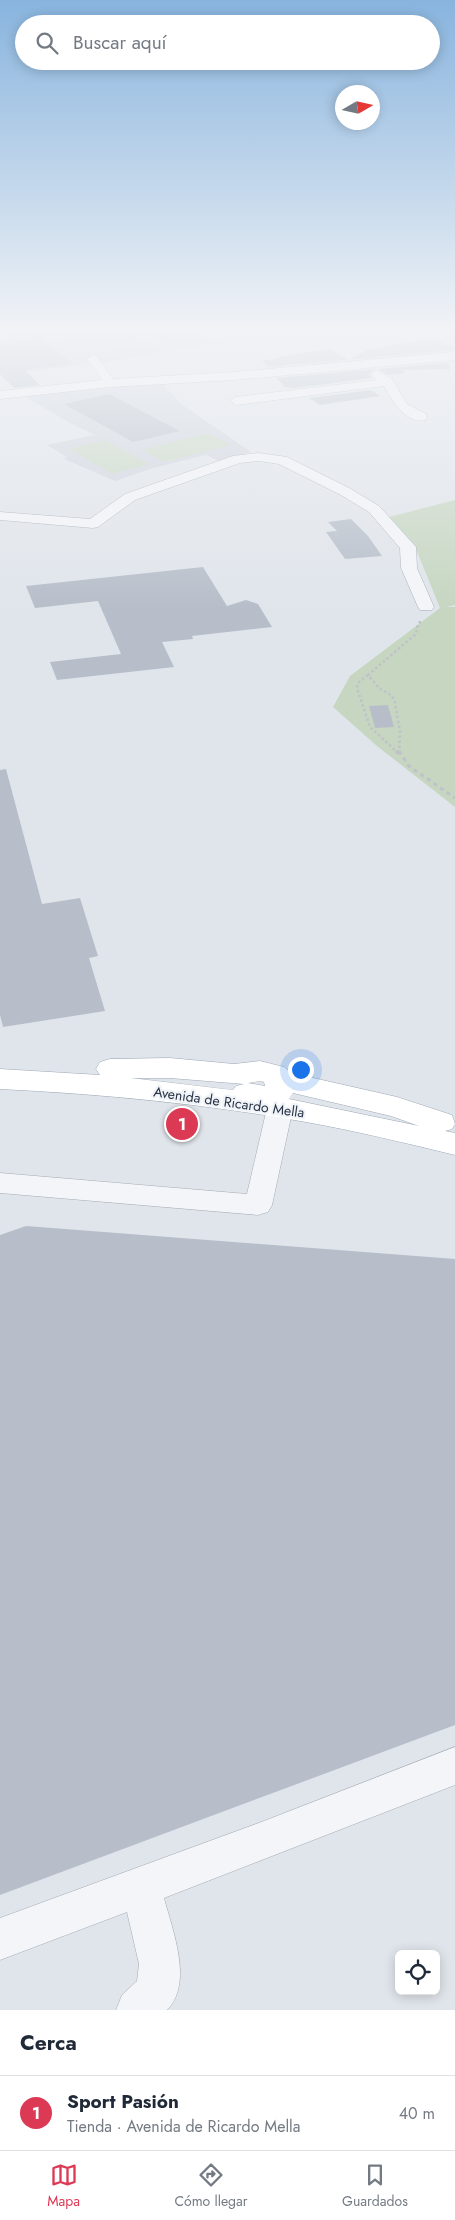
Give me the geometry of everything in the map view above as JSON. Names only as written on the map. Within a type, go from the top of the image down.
[{"type":"main road","name":"Avenida de Ricardo Mella","points":[[0,1067],[79,1067],[100,1077],[194,1095],[267,1090],[401,1132],[450,1130]]},
{"type":"main road","name":"Avenida de Ricardo Mella","points":[[0,1079],[100,1077],[267,1090],[450,1130]]},
{"type":"street","points":[[0,516],[93,524],[130,496],[230,462],[259,456],[282,460],[346,492],[374,510],[408,547],[410,568],[426,607]]},
{"type":"street","points":[[0,1183],[258,1205],[267,1090]]},
{"type":"street","points":[[0,1939],[455,1766]]},
{"type":"street","points":[[137,2010],[156,1991],[160,1964],[141,1886]]},
{"type":"path","points":[[426,607],[430,612],[418,624],[416,634],[358,683],[357,688],[370,727],[415,771],[455,798]]},
{"type":"path","points":[[368,675],[379,688],[391,695],[395,702],[400,732],[398,754]]},
{"type":"shaded area","points":[[68,422],[207,422],[251,452],[221,462],[206,455],[150,469],[115,481],[64,459],[67,457],[47,445],[95,435]]},
{"type":"green space","points":[[208,433],[231,445],[164,462],[142,450]]},
{"type":"green space","points":[[105,440],[149,464],[112,474],[69,449]]},
{"type":"green space","points":[[455,500],[455,605],[446,607],[455,607],[455,807],[377,746],[333,707],[350,676],[440,608],[416,549],[389,517]]},
{"type":"building","points":[[96,422],[162,422],[180,431],[133,442]]},
{"type":"building","points":[[351,519],[368,536],[382,556],[345,559],[326,532],[337,531],[328,522]]},
{"type":"building","points":[[203,567],[227,606],[246,600],[258,604],[272,627],[192,636],[193,639],[162,642],[174,667],[57,680],[50,662],[121,654],[98,601],[35,608],[26,586]]},
{"type":"building","points":[[388,705],[394,727],[375,728],[369,706]]},
{"type":"building","points":[[6,769],[42,904],[80,898],[98,956],[89,958],[105,1011],[3,1027],[0,1015],[0,770]]},
{"type":"building","points":[[26,1226],[455,1259],[455,1725],[0,1895],[0,1235]]},
{"type":"place","name":"Sport Pasión","points":[[182,1124]]}]
